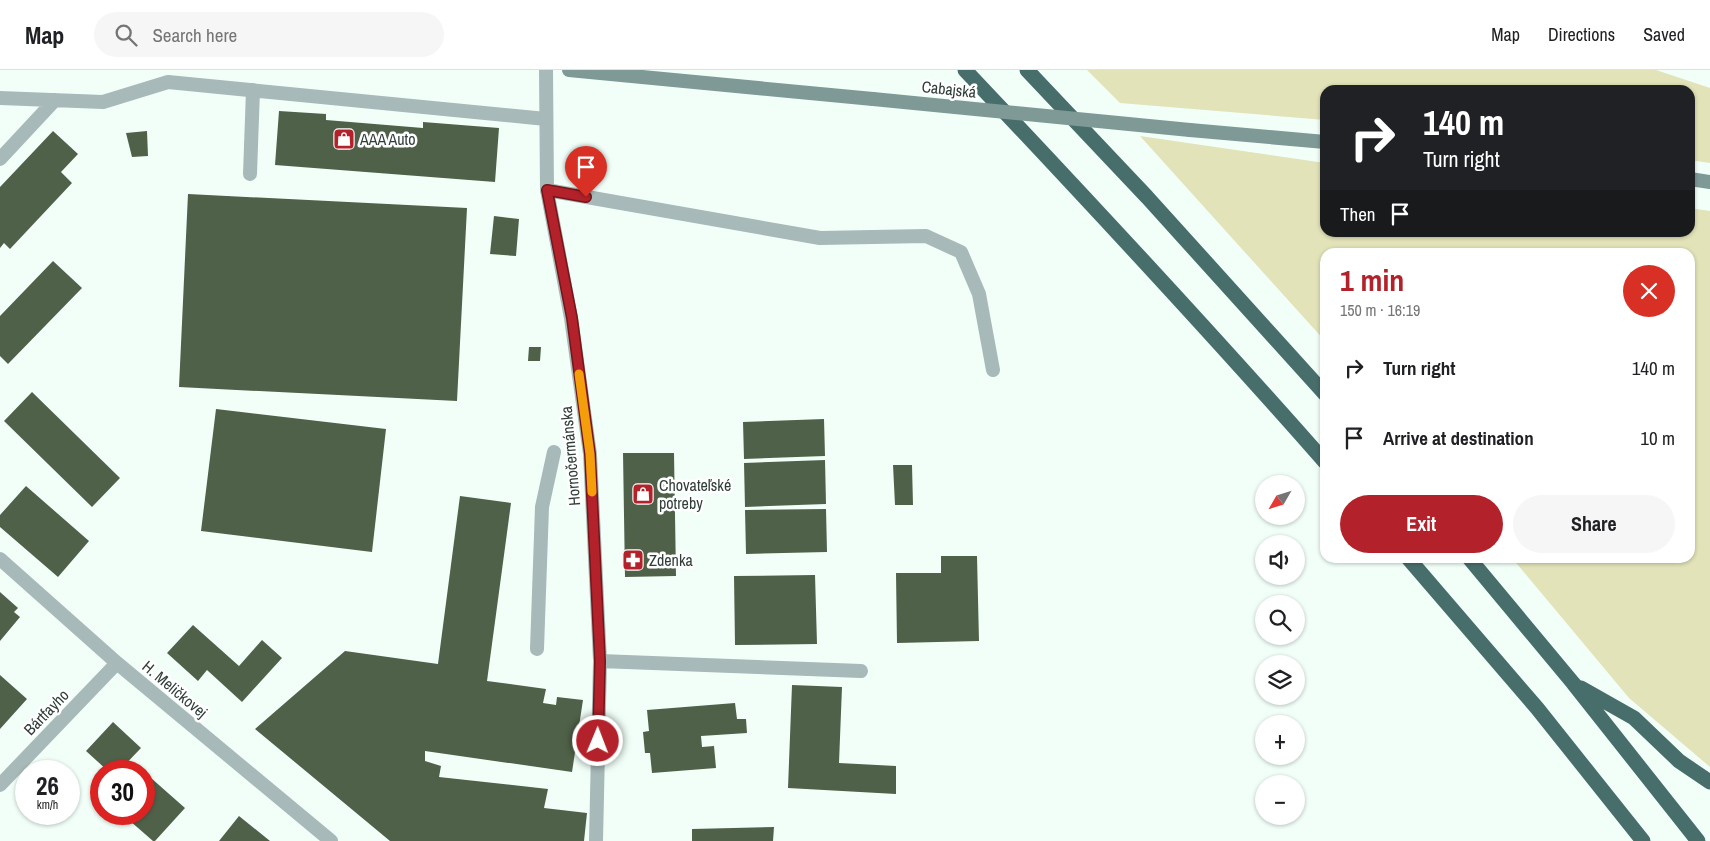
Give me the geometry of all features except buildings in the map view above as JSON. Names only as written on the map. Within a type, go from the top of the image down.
[{"type":"highway","points":[[965,70],[1130,245],[1242,367],[1320,456]]},
{"type":"highway","points":[[1027,70],[1147,197],[1320,388]]},
{"type":"highway","points":[[1412,563],[1537,708],[1643,841]]},
{"type":"highway","points":[[1473,563],[1573,683],[1698,841]]},
{"type":"highway","points":[[1573,683],[1634,718],[1679,761],[1710,782]]},
{"type":"main road","name":"Cabajská","points":[[569,70],[1320,142]]},
{"type":"main road","points":[[1695,180],[1710,182]]},
{"type":"street","name":"Hornočermánska","points":[[546,70],[547,190],[572,318],[590,454],[600,661],[596,841]]},
{"type":"street","points":[[0,98],[103,102],[168,82],[546,119]]},
{"type":"street","points":[[250,174],[253,90]]},
{"type":"street","points":[[0,159],[55,100]]},
{"type":"street","points":[[547,190],[820,238],[926,236],[961,252],[979,294],[993,370]]},
{"type":"street","points":[[537,649],[542,507],[554,452]]},
{"type":"street","name":"H. Meličkovej","points":[[0,559],[117,663],[331,841]]},
{"type":"street","points":[[600,661],[861,671]]},
{"type":"street","name":"Bártfayho","points":[[0,785],[117,663]]},
{"type":"green space","points":[[1087,70],[1656,70],[1710,88],[1710,163],[1695,161],[1695,85],[1320,85],[1320,120],[1120,103]]},
{"type":"green space","points":[[1140,136],[1320,162],[1320,237],[1695,237],[1695,209],[1710,211],[1710,767],[1629,698],[1516,563],[1695,563],[1695,248],[1320,248],[1320,335]]},
{"type":"slow traffic","points":[[579,374],[590,454],[592,492]]},
{"type":"place","name":"AAA Auto","points":[[344,139]]},
{"type":"place","name":"Chovateľské potreby","points":[[643,494]]},
{"type":"place","name":"Zdenka","points":[[633,560]]},
{"type":"route","points":[[586,197],[547,190],[572,318],[590,454],[600,661],[598,741]]}]
